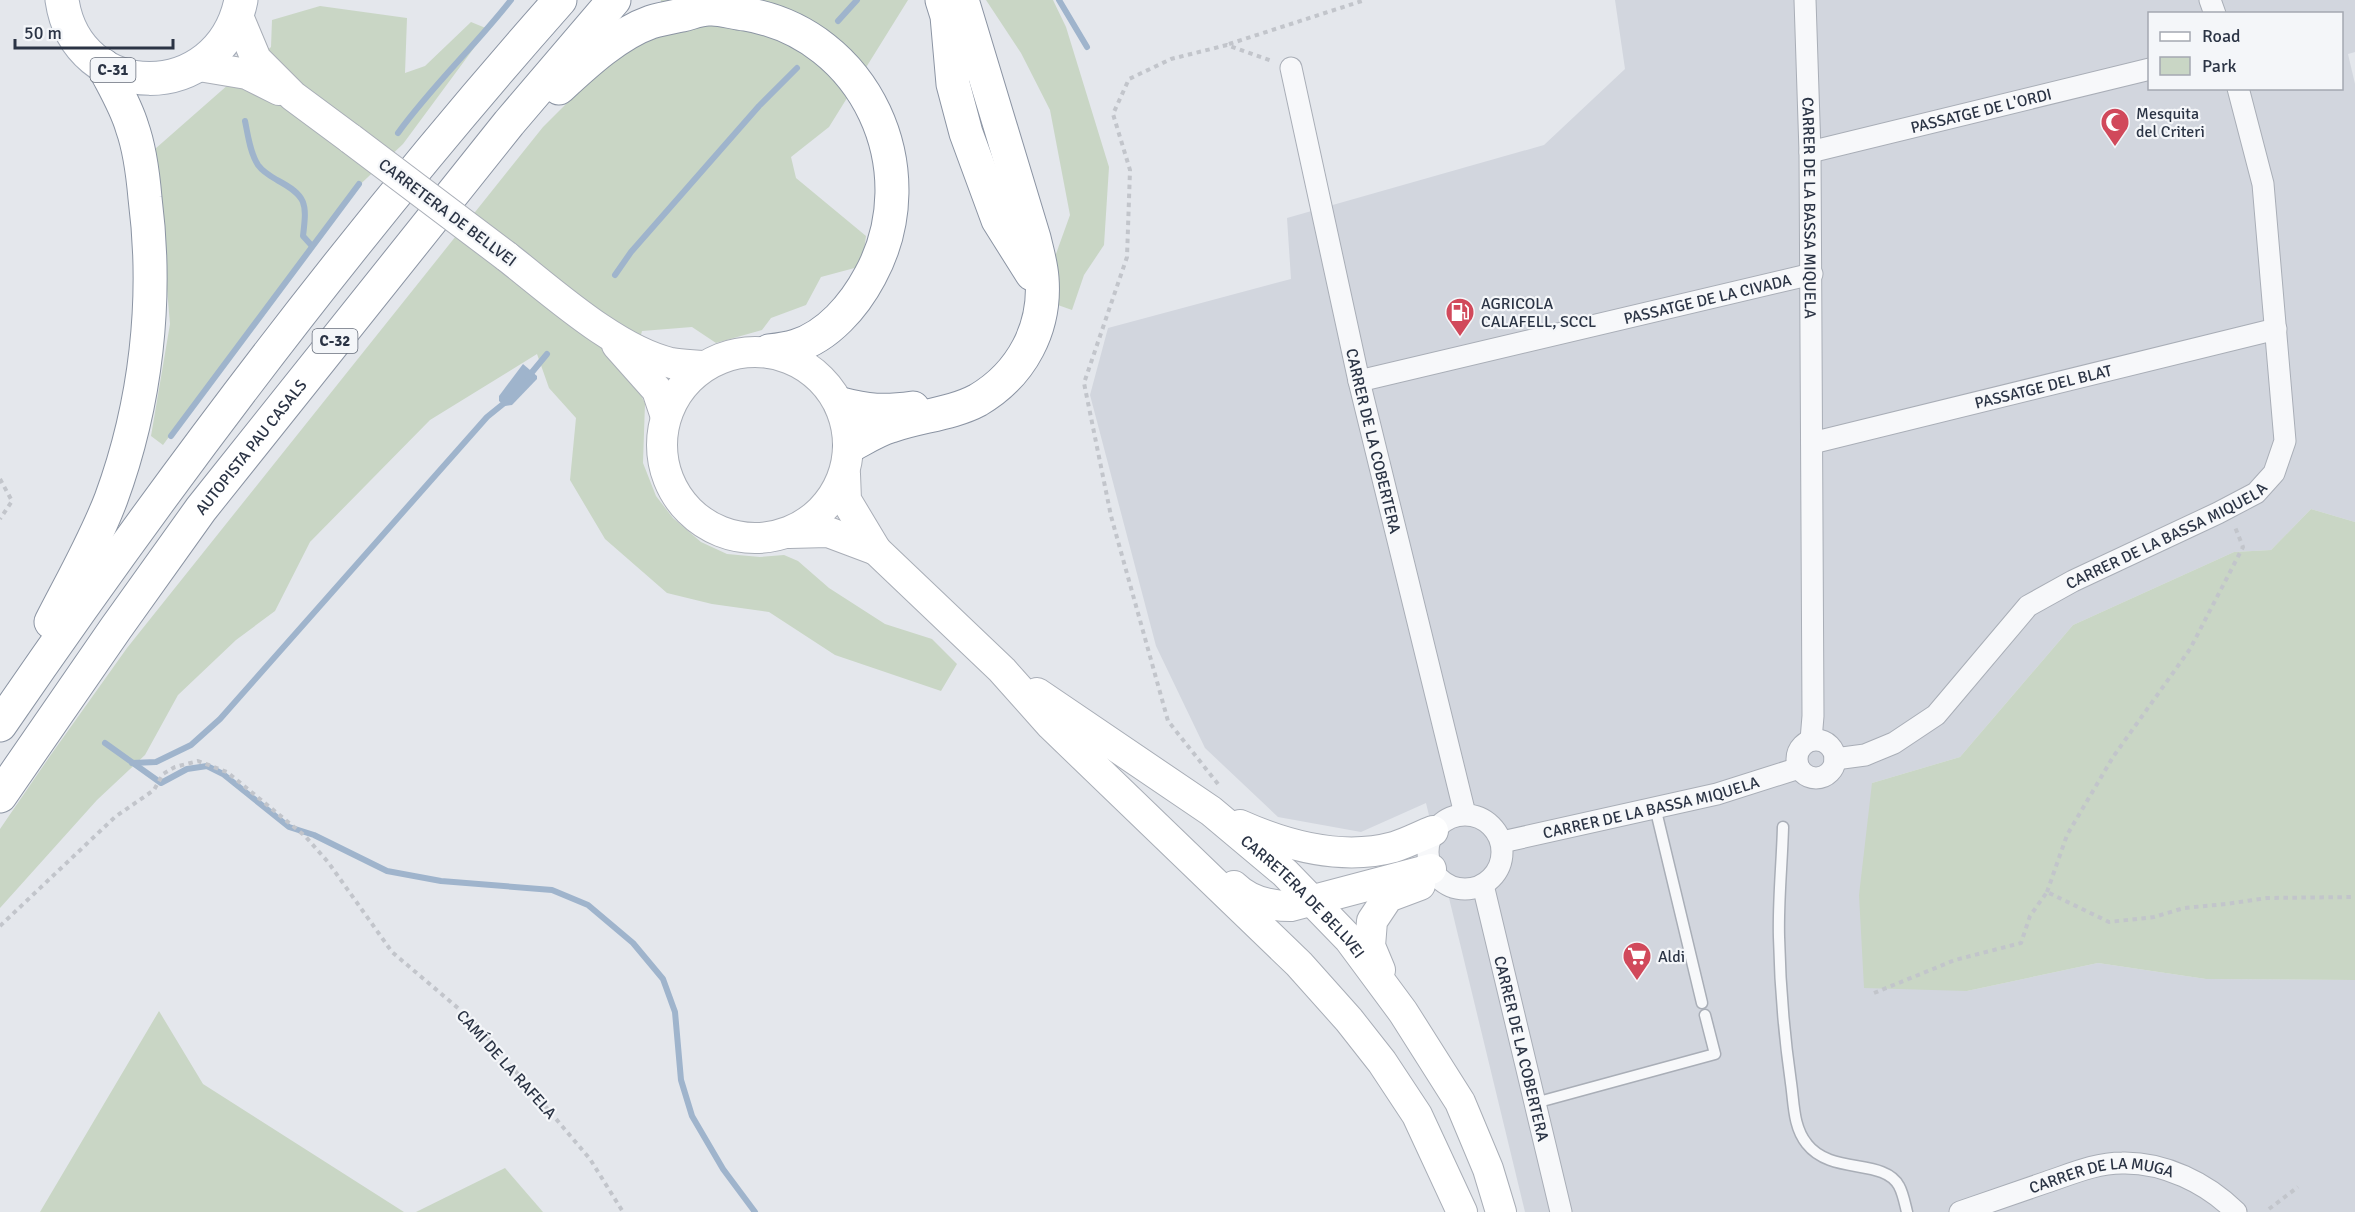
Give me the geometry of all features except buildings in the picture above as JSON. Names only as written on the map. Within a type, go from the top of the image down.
[{"type":"main road","name":"C-31","points":[[62,0],[67,21],[76,38],[88,53],[103,65],[121,74],[161,79],[199,66],[223,44],[240,8]]},
{"type":"main road","name":"C-32","points":[[0,725],[106,573],[301,313],[376,217],[560,0]]},
{"type":"main road","name":"AUTOPISTA PAU CASALS","points":[[0,796],[102,646],[201,509],[509,123],[614,0]]},
{"type":"main road","points":[[841,404],[870,411],[892,411],[923,406],[971,392],[998,372],[1015,351],[1033,307],[1032,271],[998,220],[966,133],[953,84],[947,16],[942,0]]},
{"type":"main road","points":[[509,123],[541,105],[607,46],[650,22],[709,9],[762,17],[784,25],[808,37],[854,77],[873,106],[891,163],[893,188],[891,212],[886,240],[877,265],[864,288],[846,311],[822,334],[795,347],[739,352],[702,366],[681,386],[665,414],[661,435],[661,459],[676,498],[714,530],[751,540],[789,533],[823,511],[847,460],[889,426],[956,409],[978,399],[1004,380],[1021,361],[1034,339],[1042,308],[1042,276],[1034,238],[962,0]]},
{"type":"main road","name":"CARRETERA DE BELLVEI","points":[[240,8],[256,59],[292,96],[603,330],[642,352],[670,363],[702,366]]},
{"type":"main road","points":[[36,673],[41,642],[93,540],[111,498],[129,438],[145,364],[150,294],[150,237],[143,178],[132,126],[103,65]]},
{"type":"main road","name":"CARRETERA DE BELLVEI","points":[[199,66],[247,74],[292,96]]},
{"type":"main road","name":"CARRETERA DE BELLVEI","points":[[603,330],[657,390],[665,414]]},
{"type":"main road","points":[[769,351],[802,362],[824,380],[841,404],[847,460]]},
{"type":"main road","name":"CARRETERA DE BELLVEI","points":[[847,460],[846,500],[876,550],[1002,670],[1051,725],[1299,964],[1349,1020],[1382,1062],[1417,1115],[1462,1212]]},
{"type":"main road","name":"CARRETERA DE BELLVEI","points":[[789,533],[828,532],[876,550]]},
{"type":"main road","name":"CARRETERA DE BELLVEI","points":[[1002,670],[1216,799],[1349,939],[1403,1012],[1460,1102],[1488,1169],[1501,1212]]},
{"type":"main road","points":[[1216,799],[1268,837],[1309,849],[1351,852],[1394,847],[1433,831]]},
{"type":"main road","points":[[1141,812],[1178,831],[1239,891],[1269,906],[1291,906],[1436,875]]},
{"type":"main road","points":[[1403,1012],[1370,946],[1372,921],[1388,897],[1436,875]]},
{"type":"street","name":"CARRER DE LA BASSA MIQUELA","points":[[1805,0],[1812,274],[1813,716],[1811,740]]},
{"type":"street","name":"CARRER DE LA COBERTERA","points":[[1291,68],[1359,381],[1465,814]]},
{"type":"street","name":"PASSATGE DE L'ORDI","points":[[1810,152],[2148,69]]},
{"type":"street","name":"CARRER DE LA BASSA MIQUELA","points":[[1835,759],[1865,755],[1894,743],[1936,715],[2028,606],[2073,581],[2256,493],[2274,473],[2285,441],[2263,184],[2239,90]]},
{"type":"street","name":"PASSATGE DE LA CIVADA","points":[[1359,381],[1812,274]]},
{"type":"street","name":"PASSATGE DEL BLAT","points":[[1812,443],[2276,329]]},
{"type":"street","points":[[1811,740],[1820,740],[1828,744],[1835,759],[1830,771],[1823,777],[1809,777],[1799,768],[1797,760],[1798,752],[1803,744],[1811,740]]},
{"type":"street","name":"CARRER DE LA BASSA MIQUELA","points":[[1502,842],[1717,794],[1799,768]]},
{"type":"street","points":[[1465,814],[1479,817],[1490,824],[1497,831],[1502,842],[1499,866],[1494,875],[1483,885],[1465,890],[1436,875],[1427,857],[1428,842],[1433,831],[1452,816],[1465,814]]},
{"type":"street","name":"CARRER DE LA COBERTERA","points":[[1483,885],[1561,1212]]},
{"type":"street","name":"CARRER DE LA MUGA","points":[[1960,1212],[2094,1166],[2123,1163],[2161,1168],[2196,1181],[2222,1198],[2236,1212]]},
{"type":"lane","points":[[1655,807],[1702,1003]]},
{"type":"lane","points":[[1783,827],[1779,936],[1784,1038],[1797,1128],[1806,1143],[1821,1158],[1842,1165],[1860,1166],[1882,1172],[1899,1184],[1907,1212]]},
{"type":"lane","points":[[1535,1103],[1715,1054],[1705,1015]]},
{"type":"path","points":[[1216,799],[1168,721],[1111,516],[1084,382],[1127,257],[1130,170],[1113,114],[1129,79],[1171,59],[1227,45],[1365,0]]},
{"type":"path","points":[[1227,45],[1291,68]]},
{"type":"path","points":[[0,479],[12,501],[0,519]]},
{"type":"path","points":[[1874,993],[1956,960],[2021,943],[2030,916],[2048,892],[2067,835],[2113,757],[2190,650],[2234,566],[2243,546],[2227,508]]},
{"type":"path","name":"CAMÍ DE LA RAFELA","points":[[0,926],[115,817],[154,790],[163,774],[175,767],[198,761],[227,772],[305,836],[328,862],[392,952],[472,1020],[590,1159],[623,1212]]},
{"type":"path","points":[[2048,892],[2109,922],[2154,917],[2184,908],[2266,898],[2355,897]]},
{"type":"path","points":[[2269,1209],[2298,1187]]},
{"type":"shaded area","points":[[1615,0],[2355,0],[2355,52],[2348,54],[2355,84],[2355,522],[2311,509],[2271,550],[2234,552],[2073,625],[1960,757],[1872,783],[1967,991],[2098,963],[2206,979],[2355,980],[2355,1212],[1525,1212],[1426,803],[1361,832],[1278,817],[1205,748],[1156,646],[1090,395],[1108,328],[1291,279],[1287,218],[1544,145],[1625,69]]},
{"type":"green space","points":[[661,0],[908,0],[829,127],[791,157],[796,178],[866,236],[862,266],[821,277],[806,305],[771,318],[762,330],[716,343],[692,327],[642,331],[630,375],[645,403],[643,463],[656,496],[673,518],[701,542],[727,554],[760,557],[784,555],[798,561],[829,588],[885,624],[932,639],[957,664],[941,691],[835,655],[769,612],[712,604],[667,593],[605,539],[570,480],[576,418],[549,388],[537,354],[430,420],[310,542],[275,611],[236,640],[178,695],[145,755],[97,800],[0,908],[0,829],[127,648],[543,127],[586,84],[625,51],[657,36]]},
{"type":"green space","points":[[986,0],[1053,0],[1066,27],[1109,167],[1104,245],[1084,275],[1072,310],[1055,304],[1052,265],[1070,215],[1050,110],[1021,53]]},
{"type":"green space","points":[[320,6],[407,18],[405,73],[425,66],[471,22],[488,29],[403,144],[350,194],[163,445],[151,436],[170,324],[155,149],[271,47],[272,20]]},
{"type":"green space","points":[[2311,509],[2355,522],[2355,980],[2206,979],[2098,963],[1967,991],[1864,988],[1859,895],[1872,783],[1960,757],[2073,625],[2234,552],[2271,550]]},
{"type":"green space","points":[[159,1011],[203,1084],[404,1212],[40,1212]]},
{"type":"green space","points":[[505,1168],[543,1212],[416,1212]]},
{"type":"water","points":[[523,364],[537,376],[537,379],[512,405],[505,406],[499,401],[499,396]]},
{"type":"waterway","points":[[398,133],[511,0]]},
{"type":"waterway","points":[[838,21],[857,0]]},
{"type":"waterway","points":[[1059,0],[1087,47]]},
{"type":"waterway","points":[[615,275],[631,252],[759,106],[797,68]]},
{"type":"waterway","points":[[245,121],[251,149],[258,165],[267,174],[294,191],[303,202],[305,216],[303,236],[312,246]]},
{"type":"waterway","points":[[171,436],[359,184]]},
{"type":"waterway","points":[[528,377],[547,354]]},
{"type":"waterway","points":[[132,763],[156,762],[191,745],[220,719],[487,417],[508,400]]},
{"type":"waterway","points":[[105,743],[161,783],[187,769],[207,766],[223,774],[289,827],[314,835],[387,871],[441,881],[552,890],[588,905],[633,943],[663,979],[675,1012],[681,1080],[692,1116],[723,1169],[755,1212]]},
{"type":"place","name":"Mesquita del Criteri","points":[[2115,148]]},
{"type":"place","name":"AGRICOLA CALAFELL, SCCL","points":[[1460,338]]},
{"type":"place","name":"Aldi","points":[[1637,982]]}]
